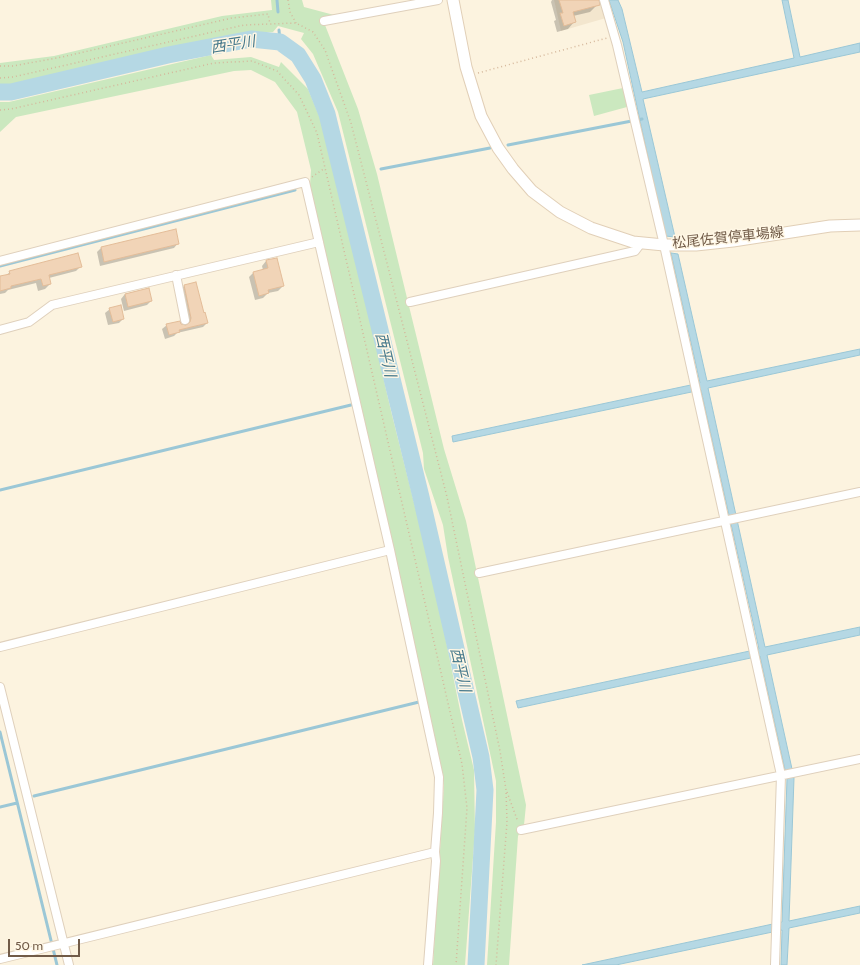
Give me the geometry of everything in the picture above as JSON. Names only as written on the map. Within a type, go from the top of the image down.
[{"type":"main road","name":"松尾佐賀停車場線","points":[[453,0],[469,76],[481,116],[498,148],[513,169],[532,191],[560,212],[591,228],[633,242],[664,245],[703,244],[733,241],[830,226],[860,225]]},
{"type":"street","points":[[324,21],[438,0]]},
{"type":"street","points":[[604,0],[615,36],[664,245],[781,775],[775,965]]},
{"type":"street","points":[[0,261],[305,182],[390,550],[439,778],[435,852],[436,861],[428,965]]},
{"type":"street","points":[[0,330],[29,322],[52,305],[319,242]]},
{"type":"street","points":[[410,302],[635,251],[641,243]]},
{"type":"street","points":[[176,275],[185,320]]},
{"type":"street","points":[[479,573],[860,492]]},
{"type":"street","points":[[0,647],[390,550]]},
{"type":"street","points":[[0,687],[69,965]]},
{"type":"street","points":[[520,830],[860,759]]},
{"type":"street","points":[[0,960],[435,852]]},
{"type":"path","points":[[288,0],[290,12],[296,23]]},
{"type":"path","points":[[0,66],[13,66],[62,57],[232,18],[268,14],[270,24]]},
{"type":"path","points":[[0,78],[13,77],[244,25],[296,23],[314,32],[325,50],[351,123],[446,497],[500,751],[506,790],[507,822],[496,965]]},
{"type":"path","points":[[469,76],[615,36]]},
{"type":"path","points":[[0,110],[11,109],[214,63],[252,61],[277,71],[299,94],[317,133],[462,764],[467,808],[456,965]]},
{"type":"path","points":[[305,182],[325,168]]},
{"type":"path","points":[[506,790],[520,830]]},
{"type":"shaded area","points":[[554,0],[600,0],[606,18],[561,31]]},
{"type":"green space","points":[[271,0],[302,0],[304,7],[334,15],[325,25],[358,109],[377,174],[444,449],[466,521],[526,805],[524,825],[518,836],[509,965],[487,965],[496,822],[496,781],[448,557],[443,525],[424,469],[423,453],[338,112],[313,54],[301,39],[304,33],[278,26],[273,32],[238,34],[14,84],[0,85],[0,63],[54,56],[222,16],[272,10]]},
{"type":"green space","points":[[211,55],[214,60],[251,57],[279,67],[281,62],[308,89],[320,118],[342,202],[392,415],[434,582],[462,720],[474,770],[475,831],[465,965],[433,965],[444,785],[393,547],[310,185],[311,170],[297,112],[275,82],[251,70],[234,71],[16,117],[0,132],[0,102],[9,102]]},
{"type":"green space","points":[[623,88],[627,107],[594,116],[589,95]]},
{"type":"water","points":[[609,0],[618,0],[622,9],[642,92],[794,58],[782,0],[788,0],[800,57],[860,43],[860,52],[643,99],[675,237],[665,236],[623,42]]},
{"type":"water","points":[[671,253],[678,254],[707,381],[860,349],[860,355],[708,388],[765,647],[860,627],[860,635],[767,655],[794,778],[789,921],[860,906],[860,913],[789,928],[787,965],[781,965],[782,930],[616,965],[582,965],[782,922],[787,779],[760,656],[518,708],[516,701],[759,649],[701,390],[453,442],[452,436],[700,383]]},
{"type":"building","points":[[559,0],[599,0],[600,5],[573,12],[576,22],[564,26],[560,13],[563,13]]},
{"type":"building","points":[[176,229],[179,244],[104,262],[101,247]]},
{"type":"building","points":[[78,253],[82,267],[49,275],[51,284],[43,286],[41,279],[11,286],[11,288],[0,291],[0,276],[10,274],[9,271]]},
{"type":"building","points":[[277,258],[284,286],[268,290],[269,293],[259,296],[253,272],[268,268],[266,260]]},
{"type":"building","points":[[196,282],[208,323],[179,330],[180,332],[169,335],[166,324],[180,321],[181,324],[186,325],[190,322],[191,318],[184,285]]},
{"type":"building","points":[[149,288],[152,301],[128,307],[125,294]]},
{"type":"building","points":[[121,305],[124,319],[113,322],[109,308]]},
{"type":"waterway","points":[[277,0],[278,12]]},
{"type":"waterway","points":[[279,30],[280,42]]},
{"type":"waterway","name":"西平川","points":[[0,92],[11,92],[168,55],[251,39],[280,42],[298,55],[313,79],[327,114],[421,497],[481,757],[485,790],[476,965]]},
{"type":"waterway","points":[[508,145],[642,119]]},
{"type":"waterway","points":[[381,169],[490,148]]},
{"type":"waterway","points":[[0,266],[295,190]]},
{"type":"waterway","points":[[0,490],[351,405]]},
{"type":"waterway","points":[[34,796],[419,702]]},
{"type":"waterway","points":[[0,732],[57,965]]},
{"type":"waterway","points":[[0,807],[17,803]]}]
